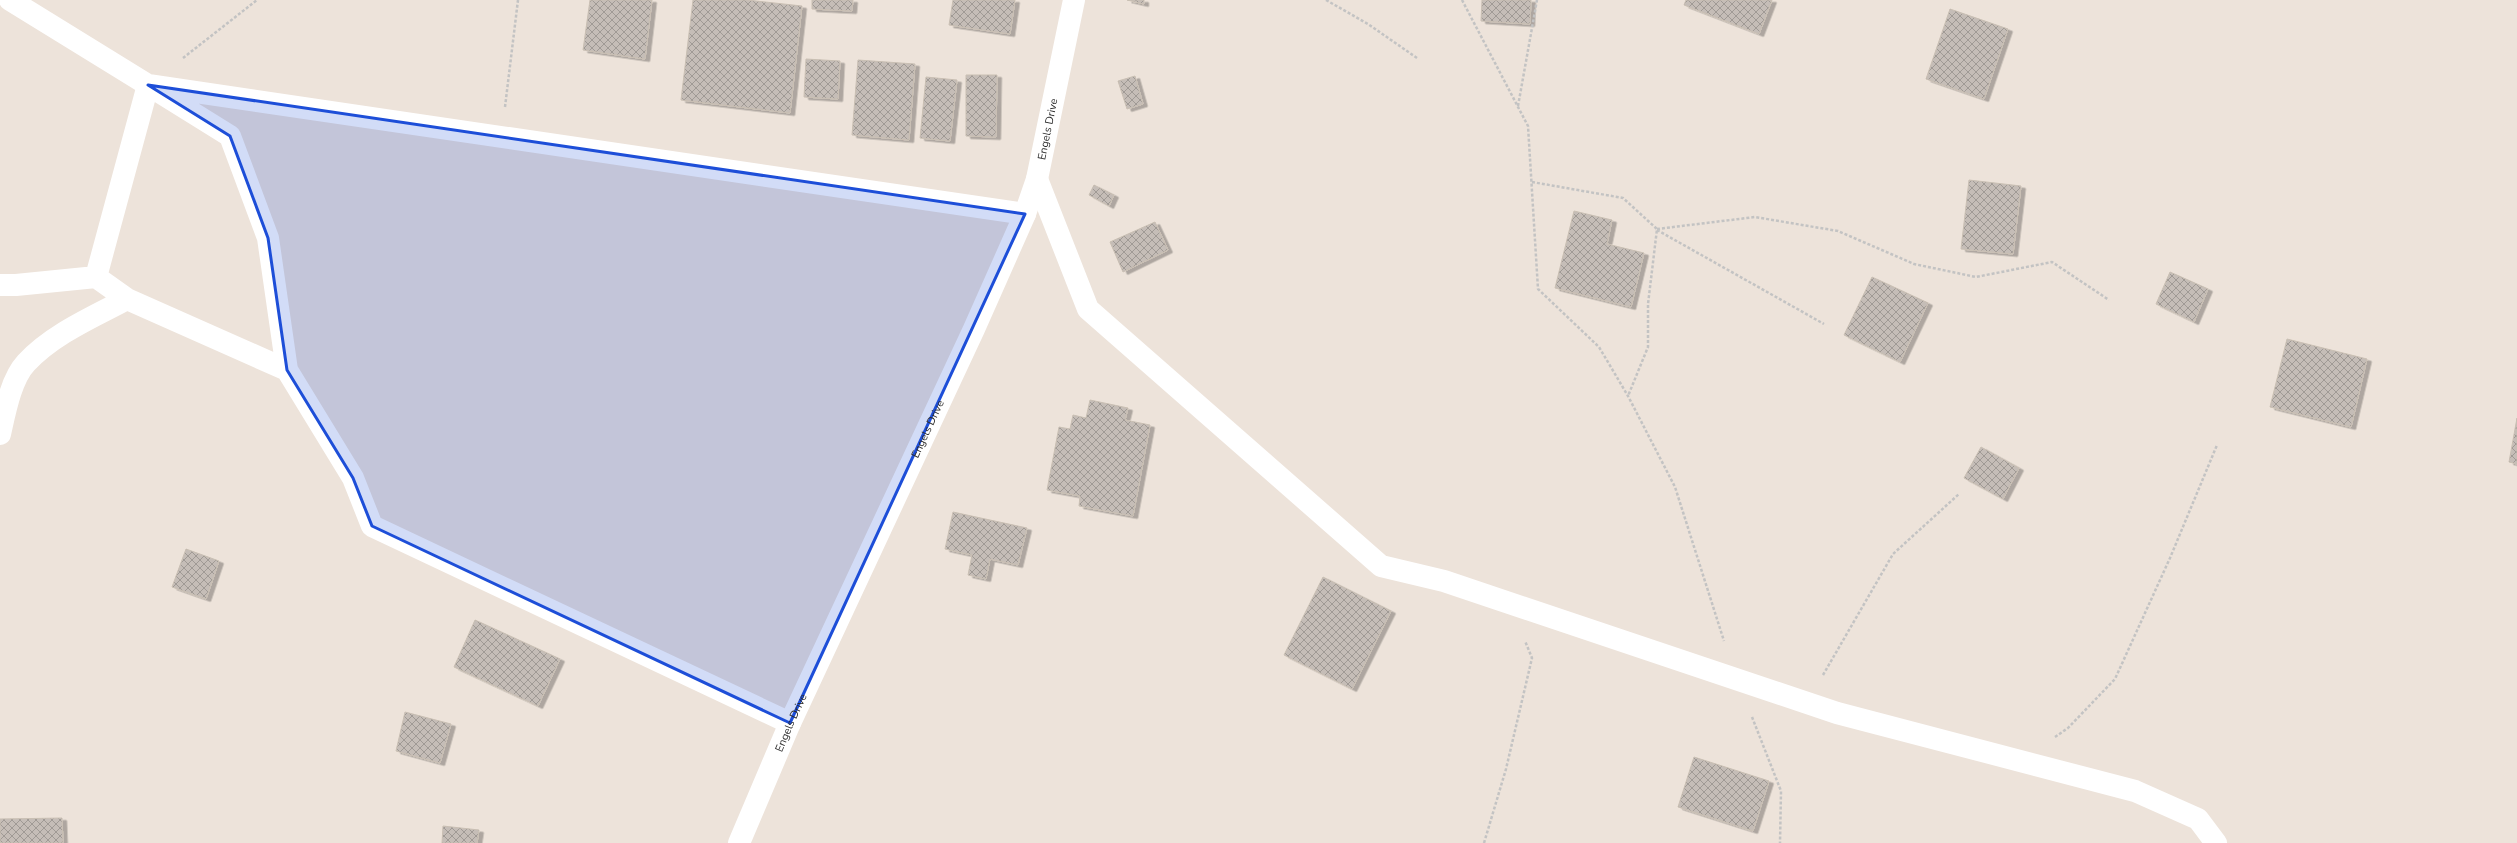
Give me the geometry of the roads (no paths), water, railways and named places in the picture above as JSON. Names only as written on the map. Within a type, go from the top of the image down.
[{"type":"street","points":[[10,0],[230,136],[268,238],[287,370],[353,478],[372,526],[790,723]]},
{"type":"street","name":"Engels Drive","points":[[739,843],[790,723],[974,329],[1025,214],[1037,179],[1074,0]]},
{"type":"street","points":[[148,85],[501,135],[1025,214]]},
{"type":"street","points":[[96,277],[148,85]]},
{"type":"street","points":[[1037,179],[1088,309],[1381,566],[1444,580],[1837,713],[2135,791],[2198,819],[2216,843]]},
{"type":"street","points":[[0,285],[16,285],[96,277],[127,299],[287,370]]},
{"type":"street","points":[[0,434],[8,397],[26,363],[65,332],[127,299]]}]
